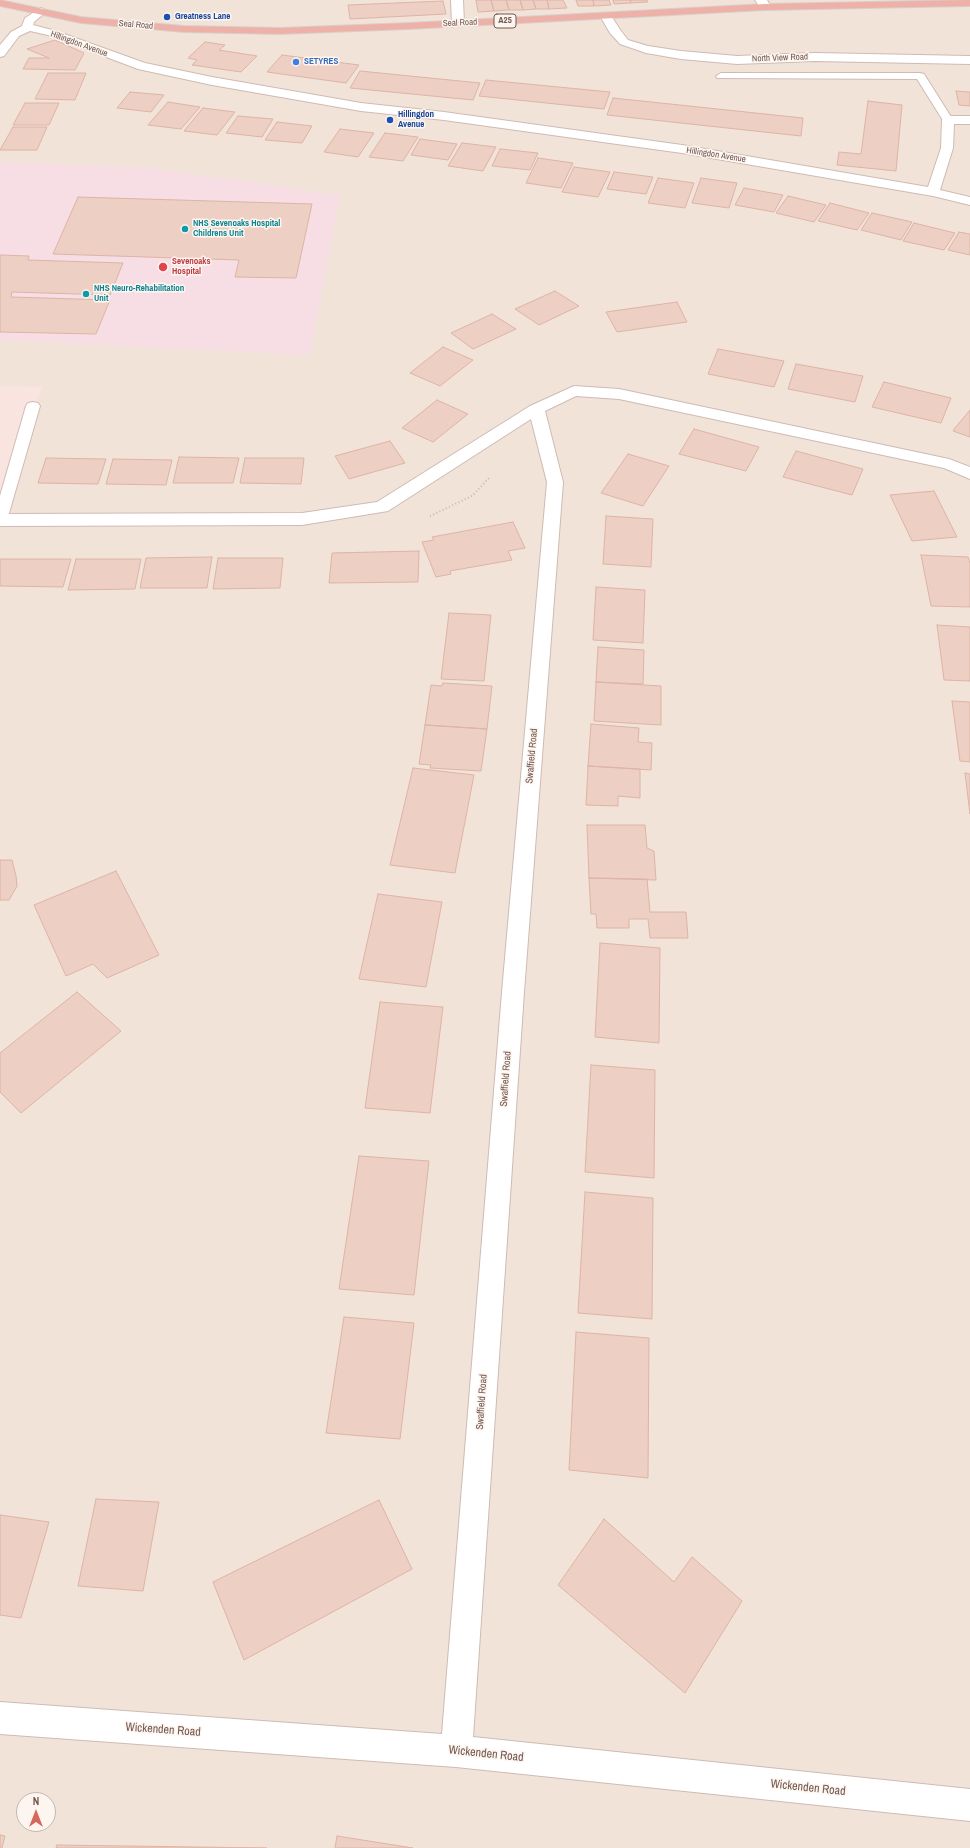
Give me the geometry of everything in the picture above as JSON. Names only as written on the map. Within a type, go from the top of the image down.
[{"type":"highway","name":"Seal Road","points":[[0,3],[81,20],[155,27],[226,30],[319,30],[606,16],[763,3],[970,4]]},
{"type":"street","points":[[21,8],[31,0]]},
{"type":"street","points":[[457,0],[458,23]]},
{"type":"street","points":[[0,53],[17,33],[29,27],[27,25],[29,20],[41,12]]},
{"type":"street","name":"North View Road","points":[[606,16],[616,33],[624,42],[646,49],[681,55],[737,60],[814,57],[970,60]]},
{"type":"street","name":"Hillingdon Avenue","points":[[29,27],[56,34],[142,66],[212,81],[361,107],[444,116],[682,149],[933,192],[970,201]]},
{"type":"street","points":[[933,192],[947,148],[948,120],[970,120]]},
{"type":"street","points":[[0,520],[302,519],[382,507],[536,409],[574,391],[619,394],[949,464],[970,474]]},
{"type":"street","name":"Swaffield Road","points":[[456,1751],[513,992],[555,482],[536,409]]},
{"type":"street","name":"Wickenden Road","points":[[0,1718],[456,1751],[970,1805]]},
{"type":"lane","points":[[721,76],[920,76],[948,120]]},
{"type":"lane","points":[[0,520],[33,406]]},
{"type":"shaded area","points":[[0,0],[970,0],[970,1848],[0,1848]]},
{"type":"shaded area","name":"Sevenoaks Hospital","points":[[0,162],[149,168],[340,195],[310,355],[0,340]]},
{"type":"shaded area","points":[[0,386],[42,387],[0,504]]},
{"type":"building","points":[[476,0],[491,0],[494,11],[478,12]]},
{"type":"building","points":[[491,0],[506,0],[509,10],[494,11]]},
{"type":"building","points":[[506,0],[520,0],[523,10],[509,10]]},
{"type":"building","points":[[520,0],[533,0],[536,9],[523,10]]},
{"type":"building","points":[[533,0],[547,0],[549,9],[536,9]]},
{"type":"building","points":[[547,0],[563,0],[567,8],[549,9]]},
{"type":"building","points":[[576,0],[593,0],[594,6],[578,6]]},
{"type":"building","points":[[593,0],[609,0],[611,5],[594,6]]},
{"type":"building","points":[[613,0],[630,0],[631,3],[614,4]]},
{"type":"building","points":[[630,0],[647,0],[648,2],[631,3]]},
{"type":"building","points":[[443,1],[446,14],[350,19],[348,5]]},
{"type":"building","points":[[55,40],[84,53],[75,70],[23,69],[29,58],[49,58],[27,49]]},
{"type":"building","points":[[205,42],[225,45],[219,50],[257,56],[241,72],[192,65],[197,60],[188,58]]},
{"type":"building","points":[[282,55],[359,65],[346,83],[267,72]]},
{"type":"building","points":[[360,71],[480,83],[473,100],[350,88]]},
{"type":"building","points":[[48,73],[86,73],[75,100],[35,99]]},
{"type":"building","points":[[486,80],[610,92],[604,109],[479,96]]},
{"type":"building","points":[[956,91],[970,92],[970,106],[959,105]]},
{"type":"building","points":[[130,92],[164,95],[151,112],[117,108]]},
{"type":"building","points":[[613,98],[803,118],[801,136],[607,115]]},
{"type":"building","points":[[868,101],[902,105],[896,171],[837,165],[839,152],[861,154]]},
{"type":"building","points":[[168,102],[200,107],[181,129],[148,125]]},
{"type":"building","points":[[25,103],[59,103],[49,125],[13,125]]},
{"type":"building","points":[[203,108],[235,112],[217,135],[184,131]]},
{"type":"building","points":[[238,116],[273,119],[262,137],[226,133]]},
{"type":"building","points":[[277,122],[312,126],[302,143],[265,140]]},
{"type":"building","points":[[13,127],[47,127],[37,150],[0,150]]},
{"type":"building","points":[[340,129],[374,133],[358,157],[324,152]]},
{"type":"building","points":[[385,133],[418,137],[403,161],[369,157]]},
{"type":"building","points":[[420,139],[457,144],[448,160],[411,155]]},
{"type":"building","points":[[462,143],[496,147],[483,171],[448,166]]},
{"type":"building","points":[[500,149],[538,153],[530,170],[492,166]]},
{"type":"building","points":[[538,158],[573,163],[561,188],[526,183]]},
{"type":"building","points":[[574,167],[610,172],[598,197],[562,192]]},
{"type":"building","points":[[614,172],[653,177],[646,194],[607,189]]},
{"type":"building","points":[[658,178],[694,183],[685,208],[648,203]]},
{"type":"building","points":[[701,178],[737,183],[729,208],[692,203]]},
{"type":"building","points":[[744,188],[783,195],[774,212],[735,205]]},
{"type":"building","points":[[788,196],[826,205],[814,222],[776,213]]},
{"type":"building","name":"NHS Sevenoaks Hospital Childrens Unit","points":[[78,197],[312,204],[296,278],[235,277],[239,260],[53,254]]},
{"type":"building","points":[[830,203],[869,213],[857,230],[818,221]]},
{"type":"building","points":[[872,213],[912,222],[901,240],[861,230]]},
{"type":"building","points":[[914,223],[955,233],[944,250],[903,241]]},
{"type":"building","points":[[959,232],[970,234],[970,255],[948,250]]},
{"type":"building","name":"NHS Neuro-Rehabilitation Unit","points":[[0,255],[29,256],[28,260],[123,263],[110,295],[12,292],[11,297],[110,300],[96,334],[0,332]]},
{"type":"building","points":[[555,291],[579,306],[539,325],[515,309]]},
{"type":"building","points":[[677,302],[687,322],[617,332],[606,312]]},
{"type":"building","points":[[492,314],[516,329],[473,349],[451,333]]},
{"type":"building","points":[[443,347],[473,360],[440,386],[410,373]]},
{"type":"building","points":[[718,349],[784,361],[774,387],[708,374]]},
{"type":"building","points":[[796,364],[863,376],[855,402],[788,389]]},
{"type":"building","points":[[884,382],[951,398],[941,423],[872,407]]},
{"type":"building","points":[[437,400],[468,414],[433,442],[402,428]]},
{"type":"building","points":[[970,410],[970,437],[953,431],[955,428]]},
{"type":"building","points":[[694,429],[759,447],[746,471],[679,454]]},
{"type":"building","points":[[390,441],[405,463],[349,479],[335,456]]},
{"type":"building","points":[[796,451],[863,469],[852,495],[783,477]]},
{"type":"building","points":[[628,454],[669,466],[643,506],[601,493]]},
{"type":"building","points":[[179,457],[239,458],[233,483],[173,483]]},
{"type":"building","points":[[46,458],[106,459],[98,484],[38,483]]},
{"type":"building","points":[[245,458],[304,458],[301,484],[240,483]]},
{"type":"building","points":[[113,459],[172,460],[166,485],[106,484]]},
{"type":"building","points":[[934,491],[957,537],[912,541],[890,495]]},
{"type":"building","points":[[606,516],[653,519],[651,567],[603,564]]},
{"type":"building","points":[[513,522],[525,548],[508,551],[512,560],[450,571],[451,574],[436,577],[422,542],[434,540],[432,537]]},
{"type":"building","points":[[419,551],[418,582],[329,583],[332,553]]},
{"type":"building","points":[[921,555],[968,557],[970,563],[970,607],[931,606]]},
{"type":"building","points":[[212,557],[207,588],[140,588],[146,558]]},
{"type":"building","points":[[218,558],[283,558],[280,588],[213,589]]},
{"type":"building","points":[[0,559],[71,559],[63,587],[0,586]]},
{"type":"building","points":[[76,559],[141,559],[135,589],[68,590]]},
{"type":"building","points":[[596,587],[645,590],[643,643],[593,640]]},
{"type":"building","points":[[449,613],[491,615],[484,681],[441,679]]},
{"type":"building","points":[[937,625],[970,627],[970,681],[944,680]]},
{"type":"building","points":[[598,647],[644,650],[643,684],[596,682]]},
{"type":"building","points":[[596,682],[661,686],[661,725],[594,721]]},
{"type":"building","points":[[443,683],[492,686],[487,729],[425,725],[431,685],[442,686]]},
{"type":"building","points":[[952,701],[970,702],[970,762],[960,761]]},
{"type":"building","points":[[591,724],[639,728],[638,742],[652,743],[651,770],[588,766]]},
{"type":"building","points":[[425,725],[487,729],[481,771],[430,768],[431,765],[419,764]]},
{"type":"building","points":[[588,766],[640,769],[640,798],[618,796],[618,806],[586,805]]},
{"type":"building","points":[[413,768],[474,775],[455,873],[390,865]]},
{"type":"building","points":[[965,773],[970,774],[970,814]]},
{"type":"building","points":[[587,825],[645,825],[647,848],[654,851],[656,880],[589,878]]},
{"type":"building","points":[[0,860],[12,860],[16,876],[17,886],[9,900],[0,900]]},
{"type":"building","points":[[116,871],[159,955],[107,978],[93,964],[66,976],[34,905]]},
{"type":"building","points":[[589,878],[647,879],[650,912],[686,912],[688,938],[650,938],[648,919],[629,919],[629,928],[597,928],[596,914],[591,914]]},
{"type":"building","points":[[378,894],[442,902],[426,987],[359,979]]},
{"type":"building","points":[[600,943],[660,948],[659,1043],[595,1037]]},
{"type":"building","points":[[77,992],[121,1031],[21,1113],[0,1092],[0,1053]]},
{"type":"building","points":[[380,1002],[443,1007],[430,1113],[365,1108]]},
{"type":"building","points":[[591,1065],[655,1070],[654,1178],[585,1172]]},
{"type":"building","points":[[359,1156],[429,1161],[414,1295],[339,1289]]},
{"type":"building","points":[[585,1192],[653,1198],[652,1319],[578,1313]]},
{"type":"building","points":[[344,1317],[414,1323],[400,1439],[326,1433]]},
{"type":"building","points":[[576,1332],[649,1338],[648,1478],[569,1470]]},
{"type":"building","points":[[96,1499],[159,1502],[143,1591],[78,1586]]},
{"type":"building","points":[[379,1500],[412,1569],[244,1660],[213,1582]]},
{"type":"building","points":[[0,1515],[49,1522],[21,1618],[0,1615]]},
{"type":"building","points":[[604,1519],[674,1582],[692,1557],[742,1601],[685,1693],[558,1585]]},
{"type":"building","points":[[0,1835],[5,1836],[2,1848],[0,1848]]},
{"type":"building","points":[[337,1836],[413,1848],[335,1848]]},
{"type":"building","points":[[57,1845],[267,1848],[56,1848]]},
{"type":"place","name":"Greatness Lane","points":[[167,17]]},
{"type":"place","name":"SETYRES","points":[[296,62]]},
{"type":"place","name":"Hillingdon Avenue","points":[[390,120]]},
{"type":"place","name":"NHS Sevenoaks Hospital Childrens Unit","points":[[185,229]]},
{"type":"place","name":"Sevenoaks Hospital","points":[[163,267]]},
{"type":"place","name":"NHS Neuro-Rehabilitation Unit","points":[[86,294]]}]
